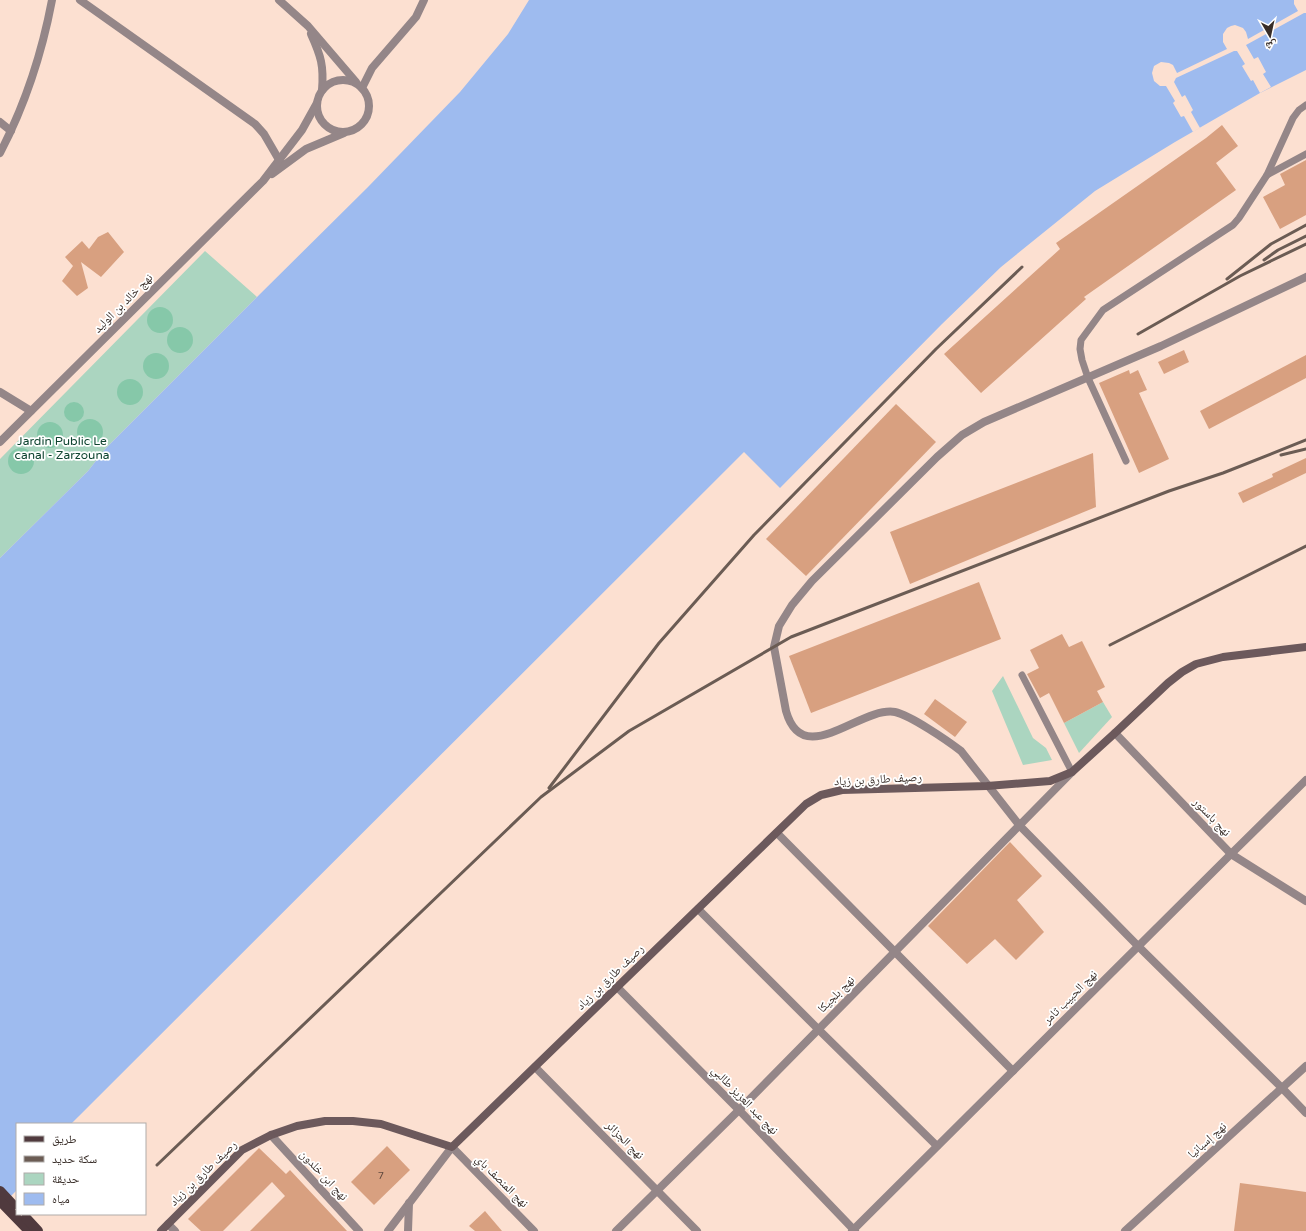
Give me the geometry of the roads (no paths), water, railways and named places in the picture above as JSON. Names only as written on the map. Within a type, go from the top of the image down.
[{"type":"main road","name":"رصيف طارق بن زياد","points":[[160,1231],[242,1150],[271,1135],[297,1126],[325,1121],[353,1121],[381,1124],[452,1147],[806,804],[821,796],[842,790],[987,786],[1050,781],[1072,772],[1115,734],[1168,683],[1182,672],[1196,664],[1223,657],[1306,647]]},
{"type":"main road","points":[[0,1191],[16,1208]]},
{"type":"main road","points":[[0,1201],[29,1231]]},
{"type":"main road","points":[[23,1215],[38,1231]]},
{"type":"street","points":[[0,153],[11,131],[35,70],[47,28],[52,0]]},
{"type":"street","points":[[80,0],[255,124],[264,134],[281,163]]},
{"type":"street","points":[[279,0],[308,26],[366,94],[369,102],[369,110],[362,124],[356,129],[348,132],[332,130],[320,119],[317,111],[317,103],[322,90],[324,74],[319,52],[308,26]]},
{"type":"street","points":[[360,86],[372,68],[416,17],[424,0]]},
{"type":"street","points":[[322,90],[335,81],[343,80],[350,81],[360,86]]},
{"type":"street","name":"نهج خالد بن الوليد","points":[[0,442],[281,163],[317,103]]},
{"type":"street","points":[[0,122],[11,131]]},
{"type":"street","name":"نهج خالد بن الوليد","points":[[281,163],[306,149],[348,132]]},
{"type":"street","points":[[1306,277],[1161,346],[984,422],[962,435],[812,581],[792,605],[779,626],[774,647],[788,721],[793,728],[809,737],[818,737],[875,714],[895,712],[906,716],[961,751],[987,786],[1020,826],[1306,1113]]},
{"type":"street","points":[[0,392],[31,411]]},
{"type":"street","name":"نهج باستور","points":[[1115,734],[1230,854],[1306,901]]},
{"type":"street","name":"نهج بلجيكا","points":[[616,1231],[739,1110],[1072,772]]},
{"type":"street","name":"نهج الحبيب ثامر","points":[[853,1230],[1306,780]]},
{"type":"street","points":[[777,833],[1012,1071]]},
{"type":"street","points":[[698,909],[818,1030],[937,1146]]},
{"type":"street","name":"نهج عبد العزيز طالبي","points":[[617,987],[739,1110],[853,1230]]},
{"type":"street","name":"نهج إسبانيا","points":[[1124,1231],[1306,1066]]},
{"type":"street","name":"نهج الجزائر","points":[[535,1067],[697,1231]]},
{"type":"street","name":"نهج ابن خلدون","points":[[271,1135],[359,1231]]},
{"type":"street","name":"رصيف طارق بن زياد","points":[[388,1231],[452,1147]]},
{"type":"street","name":"نهج المنصف باي","points":[[452,1147],[534,1231]]},
{"type":"street","points":[[408,1231],[409,1203]]},
{"type":"street","points":[[168,1224],[175,1231]]},
{"type":"lane","points":[[1126,461],[1088,378],[1080,350],[1081,340],[1104,310],[1233,224],[1239,218],[1267,175],[1294,118],[1299,110],[1306,105]]},
{"type":"lane","points":[[1267,175],[1306,154]]},
{"type":"lane","points":[[1022,675],[1072,772]]},
{"type":"water","points":[[529,0],[1306,0],[1306,70],[1260,93],[1175,142],[1095,191],[1001,267],[942,324],[780,488],[744,452],[72,1123],[16,1123],[16,1191],[0,1207],[0,558],[88,471],[106,448],[367,188],[460,92],[508,34]]},
{"type":"railway","points":[[1227,279],[1271,244],[1306,225]]},
{"type":"railway","points":[[1264,260],[1278,250],[1306,236]]},
{"type":"railway","points":[[1138,334],[1240,276],[1306,244]]},
{"type":"railway","points":[[549,788],[659,643],[754,535],[936,349],[1022,267]]},
{"type":"railway","points":[[157,1165],[541,797],[629,731],[791,637],[1169,491],[1223,473],[1306,440]]},
{"type":"railway","points":[[1281,455],[1306,449]]},
{"type":"railway","points":[[1110,645],[1306,546]]},
{"type":"park label","name":"Jardin Public Le canal - Zarzouna","points":[[62,448]]}]
